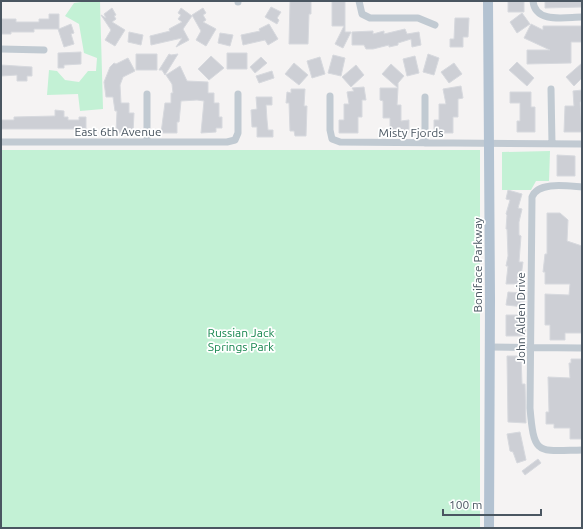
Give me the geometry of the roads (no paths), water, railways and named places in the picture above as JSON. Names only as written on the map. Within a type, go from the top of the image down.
[{"type":"main road","name":"Boniface Parkway","points":[[488,1],[490,347],[489,528]]},
{"type":"street","points":[[359,1],[362,14],[370,18],[418,18],[435,25]]},
{"type":"street","points":[[533,1],[534,8],[539,14],[547,17],[582,17]]},
{"type":"street","points":[[1,49],[44,50]]},
{"type":"street","points":[[551,89],[552,144]]},
{"type":"street","points":[[147,142],[148,94]]},
{"type":"street","name":"East 6th Avenue","points":[[1,142],[227,142],[235,140],[238,133],[238,94]]},
{"type":"street","name":"Misty Fjords","points":[[330,96],[330,130],[332,139],[340,142],[489,144]]},
{"type":"street","points":[[425,96],[425,143]]},
{"type":"street","points":[[489,144],[582,144]]},
{"type":"street","name":"John Alden Drive","points":[[582,187],[543,187],[534,192],[532,197],[532,348],[530,408],[535,442],[540,448],[546,450],[582,450]]},
{"type":"street","points":[[490,347],[582,348]]},
{"type":"park label","name":"Russian Jack Springs Park","points":[[241,339]]}]
